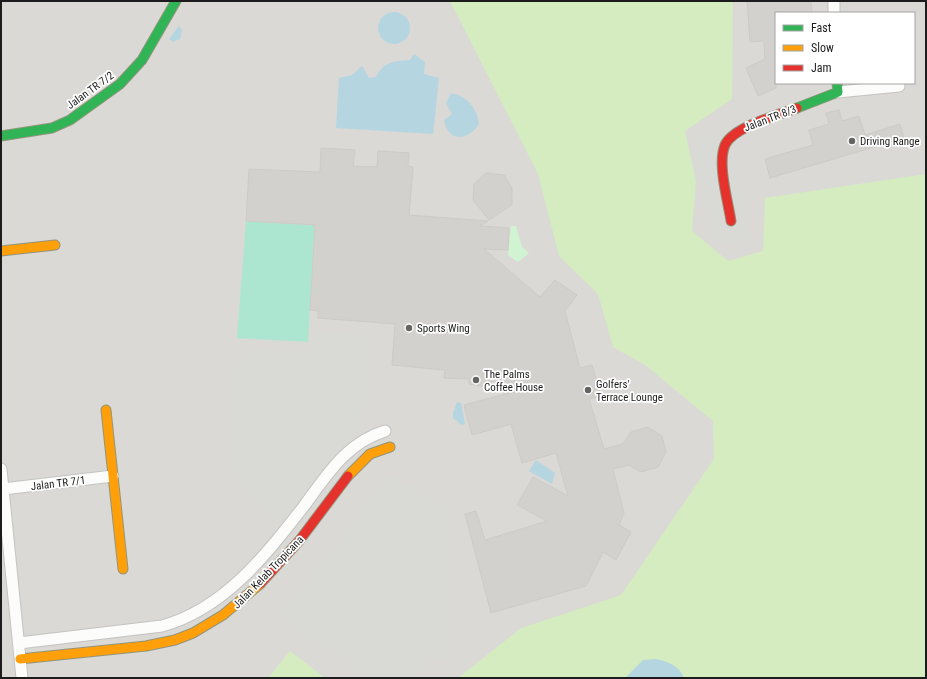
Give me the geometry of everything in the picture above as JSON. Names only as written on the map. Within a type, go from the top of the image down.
[{"type":"street","name":"Jalan TR 7/2","points":[[1,136],[52,128],[70,120],[120,84],[142,60],[176,1]]},
{"type":"street","points":[[834,1],[834,12]]},
{"type":"street","points":[[838,88],[899,86]]},
{"type":"street","name":"Jalan TR 8/3","points":[[731,221],[722,167],[725,145],[740,129],[838,88]]},
{"type":"street","points":[[1,251],[55,245]]},
{"type":"street","points":[[106,410],[124,569]]},
{"type":"street","name":"Jalan Kelab Tropicana","points":[[19,644],[162,626],[197,611],[220,596],[259,562],[325,477],[346,454],[365,438],[385,431]]},
{"type":"street","name":"Jalan Kelab Tropicana","points":[[20,659],[167,642],[192,634],[242,601],[299,541],[366,457],[374,452],[390,447]]},
{"type":"street","points":[[1,469],[22,678]]},
{"type":"street","name":"Jalan TR 7/1","points":[[3,489],[113,476]]},
{"type":"shaded area","points":[[1,1],[926,1],[926,678],[1,678]]},
{"type":"shaded area","points":[[728,130],[729,147],[750,239],[717,246],[693,157],[698,138]]},
{"type":"shaded area","points":[[316,329],[372,336],[363,420],[277,525],[233,472],[231,371],[256,349],[312,352]]},
{"type":"shaded area","points":[[388,474],[449,504],[449,660],[423,657],[419,678],[368,678],[278,616],[326,560]]},
{"type":"green space","points":[[450,1],[733,1],[732,99],[685,131],[696,181],[692,231],[728,261],[763,251],[765,198],[926,174],[926,678],[458,678],[521,628],[621,595],[714,459],[713,421],[645,365],[613,347],[598,294],[559,256],[538,174]]},
{"type":"green space","points":[[246,221],[315,225],[308,342],[237,338]]},
{"type":"green space","points":[[511,226],[516,226],[522,247],[529,253],[518,262],[508,255]]},
{"type":"green space","points":[[290,651],[325,678],[268,678]]},
{"type":"water","points":[[394,12],[403,15],[407,19],[410,28],[407,37],[403,41],[394,44],[385,41],[381,37],[378,28],[381,19],[385,15]]},
{"type":"water","points":[[179,26],[182,30],[180,39],[173,42],[169,39]]},
{"type":"water","points":[[414,54],[425,62],[424,74],[439,78],[433,134],[336,128],[339,78],[352,75],[362,66],[369,78],[376,77],[386,65],[394,62],[410,60]]},
{"type":"water","points":[[451,93],[466,100],[473,108],[478,118],[479,124],[475,130],[464,136],[454,136],[446,127],[444,120],[452,114],[446,103]]},
{"type":"water","points":[[457,402],[461,403],[465,424],[462,425],[453,418],[453,413]]},
{"type":"water","points":[[536,460],[555,473],[552,484],[529,471]]},
{"type":"water","points":[[656,659],[676,667],[684,678],[625,678],[643,660]]},
{"type":"building","points":[[747,1],[811,1],[812,12],[775,12],[776,88],[758,96],[746,68],[765,59],[764,41],[750,42]]},
{"type":"building","name":"Driving Range","points":[[839,110],[842,121],[859,116],[865,135],[900,124],[904,138],[770,178],[765,159],[813,145],[809,130],[829,124],[826,113]]},
{"type":"building","points":[[321,148],[355,150],[353,166],[377,167],[378,151],[409,153],[408,166],[413,167],[409,215],[488,221],[480,226],[509,228],[508,250],[484,249],[540,297],[555,280],[577,295],[565,311],[580,368],[592,365],[601,396],[589,399],[604,449],[623,444],[631,432],[648,427],[662,436],[666,452],[658,467],[641,472],[629,465],[613,469],[624,513],[619,525],[631,532],[616,560],[603,552],[586,586],[491,613],[465,514],[476,511],[485,540],[547,521],[517,505],[533,477],[568,496],[556,453],[522,463],[511,424],[472,435],[464,405],[516,391],[469,384],[469,379],[444,378],[445,370],[392,365],[395,324],[318,318],[318,311],[310,310],[315,225],[246,221],[249,169],[320,172]]},
{"type":"building","points":[[486,173],[504,175],[512,188],[512,205],[489,220],[473,200],[474,184]]},
{"type":"traffic: fast","points":[[1,136],[52,128],[70,120],[120,84],[142,60],[176,1]]},
{"type":"traffic: fast","points":[[797,108],[838,92],[837,84]]},
{"type":"traffic: slow","points":[[1,251],[55,245]]},
{"type":"traffic: slow","points":[[106,410],[123,569]]},
{"type":"traffic: slow","points":[[348,476],[370,454],[390,447]]},
{"type":"traffic: slow","points":[[20,659],[146,646],[175,640],[193,633],[223,615],[260,584]]},
{"type":"traffic: jam","points":[[731,221],[722,162],[725,145],[730,139],[746,127],[797,108]]},
{"type":"traffic: jam","points":[[260,584],[299,541],[348,476]]},
{"type":"place","name":"Driving Range","points":[[852,141]]},
{"type":"place","name":"Sports Wing","points":[[409,328]]},
{"type":"place","name":"The Palms Coffee House","points":[[476,380]]},
{"type":"place","name":"Golfers' Terrace Lounge","points":[[588,390]]}]
